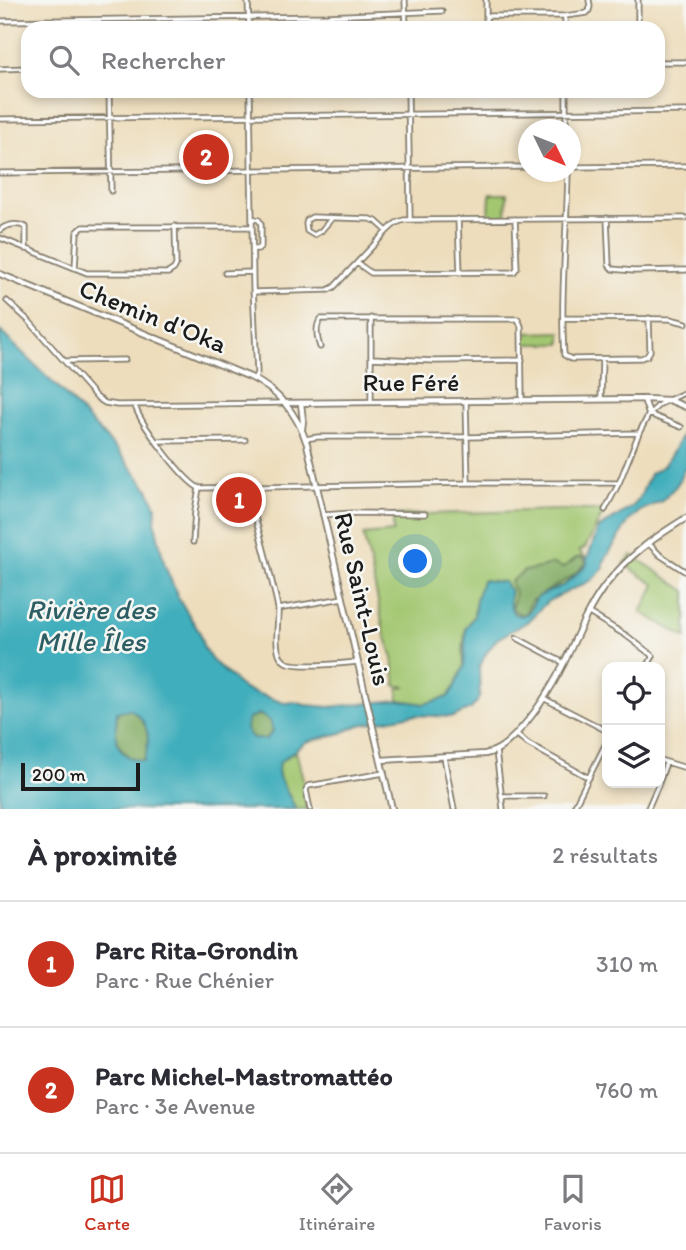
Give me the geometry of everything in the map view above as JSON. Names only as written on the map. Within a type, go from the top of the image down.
[{"type":"street","points":[[248,0],[249,21]]},
{"type":"street","points":[[405,0],[406,21]]},
{"type":"street","points":[[486,0],[486,21]]},
{"type":"street","points":[[486,16],[565,16],[587,13],[591,6],[589,0]]},
{"type":"street","points":[[638,0],[638,21]]},
{"type":"street","points":[[0,21],[327,16],[442,11]]},
{"type":"street","points":[[565,16],[565,21]]},
{"type":"street","points":[[665,62],[686,62]]},
{"type":"street","points":[[0,69],[21,68]]},
{"type":"street","points":[[109,98],[111,191]]},
{"type":"street","points":[[250,98],[252,272],[257,373],[254,379]]},
{"type":"street","points":[[408,98],[410,219]]},
{"type":"street","points":[[566,98],[566,119]]},
{"type":"street","points":[[0,119],[686,111]]},
{"type":"street","points":[[581,166],[686,166]]},
{"type":"street","points":[[0,173],[518,167]]},
{"type":"street","points":[[568,182],[564,355],[567,359],[647,356],[650,351],[649,318]]},
{"type":"street","points":[[332,218],[314,235],[307,231],[307,220],[312,217],[370,219],[387,231]]},
{"type":"street","points":[[252,218],[259,220],[261,224],[261,246],[252,249]]},
{"type":"street","points":[[607,218],[609,265],[612,269],[686,270]]},
{"type":"street","points":[[253,292],[328,290],[396,223],[410,219],[686,218]]},
{"type":"street","points":[[458,219],[460,273]]},
{"type":"street","points":[[357,263],[371,274],[510,273],[516,270],[515,219]]},
{"type":"street","points":[[0,230],[7,225],[26,227],[26,249]]},
{"type":"street","points":[[0,238],[87,273],[167,272],[176,265],[175,226]]},
{"type":"street","points":[[75,268],[77,232],[81,228],[252,227]]},
{"type":"street","points":[[225,273],[252,272]]},
{"type":"street","name":"Chemin d'Oka","points":[[0,274],[254,379],[270,388],[285,403]]},
{"type":"street","name":"Rue Féré","points":[[7,301],[30,321],[102,401],[112,405],[643,399],[669,400],[686,407]]},
{"type":"street","points":[[371,318],[371,402]]},
{"type":"street","points":[[320,347],[317,336],[318,322],[321,319],[513,318],[519,320],[522,326],[522,401]]},
{"type":"street","points":[[563,318],[670,318],[686,323]]},
{"type":"street","points":[[372,358],[435,361],[522,360]]},
{"type":"street","points":[[601,399],[602,359]]},
{"type":"street","points":[[65,361],[125,360]]},
{"type":"street","points":[[605,510],[649,414],[654,407],[686,393]]},
{"type":"street","points":[[643,399],[649,414],[681,427]]},
{"type":"street","points":[[466,401],[468,483]]},
{"type":"street","name":"Rue Saint-Louis","points":[[285,403],[297,419],[305,439],[392,809]]},
{"type":"street","points":[[301,403],[302,430]]},
{"type":"street","points":[[135,405],[138,416],[156,441],[191,483],[199,488],[619,483]]},
{"type":"street","points":[[305,439],[639,433]]},
{"type":"street","points":[[156,441],[245,440]]},
{"type":"street","points":[[193,542],[199,488]]},
{"type":"street","points":[[248,488],[267,556],[278,610],[279,656],[285,663],[295,666],[358,662]]},
{"type":"street","points":[[323,515],[425,514]]},
{"type":"street","points":[[381,760],[485,754],[496,751],[516,734],[545,699],[604,588],[624,564],[648,543],[686,518]]},
{"type":"street","points":[[648,543],[660,555],[686,572]]},
{"type":"street","points":[[278,610],[343,598]]},
{"type":"street","points":[[589,613],[644,648],[653,656],[650,662]]},
{"type":"street","points":[[517,638],[564,663]]},
{"type":"street","points":[[545,699],[602,728]]},
{"type":"street","points":[[516,734],[528,744],[589,778]]},
{"type":"street","points":[[496,751],[503,809]]},
{"type":"street","points":[[573,809],[602,751]]},
{"type":"street","points":[[444,757],[454,809]]},
{"type":"street","points":[[666,763],[686,768]]},
{"type":"street","points":[[310,809],[307,787],[384,773]]},
{"type":"street","points":[[648,808],[656,788]]},
{"type":"street","points":[[501,796],[544,796]]},
{"type":"green space","points":[[194,144],[217,144],[219,171],[195,171]]},
{"type":"green space","points":[[490,194],[507,194],[506,216],[489,216]]},
{"type":"green space","points":[[561,332],[561,344],[524,344],[524,333]]},
{"type":"green space","points":[[230,490],[244,492],[250,509],[247,512],[232,516]]},
{"type":"green space","points":[[605,510],[585,548],[579,551],[587,559],[587,564],[564,585],[537,597],[528,613],[521,616],[514,615],[509,600],[476,600],[474,616],[466,628],[464,667],[448,697],[424,704],[399,700],[398,689],[406,686],[396,686],[393,658],[384,632],[363,535],[393,532],[393,515]]},
{"type":"green space","points":[[632,555],[686,591],[686,638],[641,612],[655,585],[624,564]]},
{"type":"green space","points":[[581,557],[586,563],[575,574],[531,601],[526,612],[522,615],[512,609],[515,592],[510,582],[524,571],[551,563],[563,568]]},
{"type":"green space","points":[[130,709],[142,720],[147,732],[148,746],[144,761],[132,760],[115,739],[117,712]]},
{"type":"green space","points":[[259,714],[270,721],[273,731],[266,739],[254,738],[246,729],[248,719]]},
{"type":"green space","points":[[296,751],[307,809],[296,809],[278,770],[281,761]]},
{"type":"water","name":"Rivière des Mille Îles","points":[[0,331],[60,389],[117,450],[148,489],[156,506],[155,524],[165,566],[211,659],[244,689],[285,703],[330,707],[399,700],[424,704],[448,697],[464,667],[466,628],[474,616],[482,580],[504,582],[511,591],[512,611],[521,616],[528,613],[537,597],[564,585],[587,565],[598,529],[633,506],[650,474],[663,466],[682,435],[686,421],[686,466],[677,485],[662,501],[640,511],[629,521],[603,563],[604,568],[592,580],[548,601],[527,622],[497,639],[479,669],[480,694],[471,709],[453,717],[413,715],[360,725],[306,742],[280,762],[278,768],[279,777],[296,809],[0,809]],"holes":[[[130,709],[142,720],[147,732],[148,746],[144,761],[134,759],[121,751],[116,737],[117,712]],[[259,714],[270,721],[273,731],[266,739],[254,738],[246,729],[248,719]]]},
{"type":"place","name":"Parc Michel-Mastromattéo","points":[[206,157]]},
{"type":"place","name":"Parc Rita-Grondin","points":[[239,500]]}]
